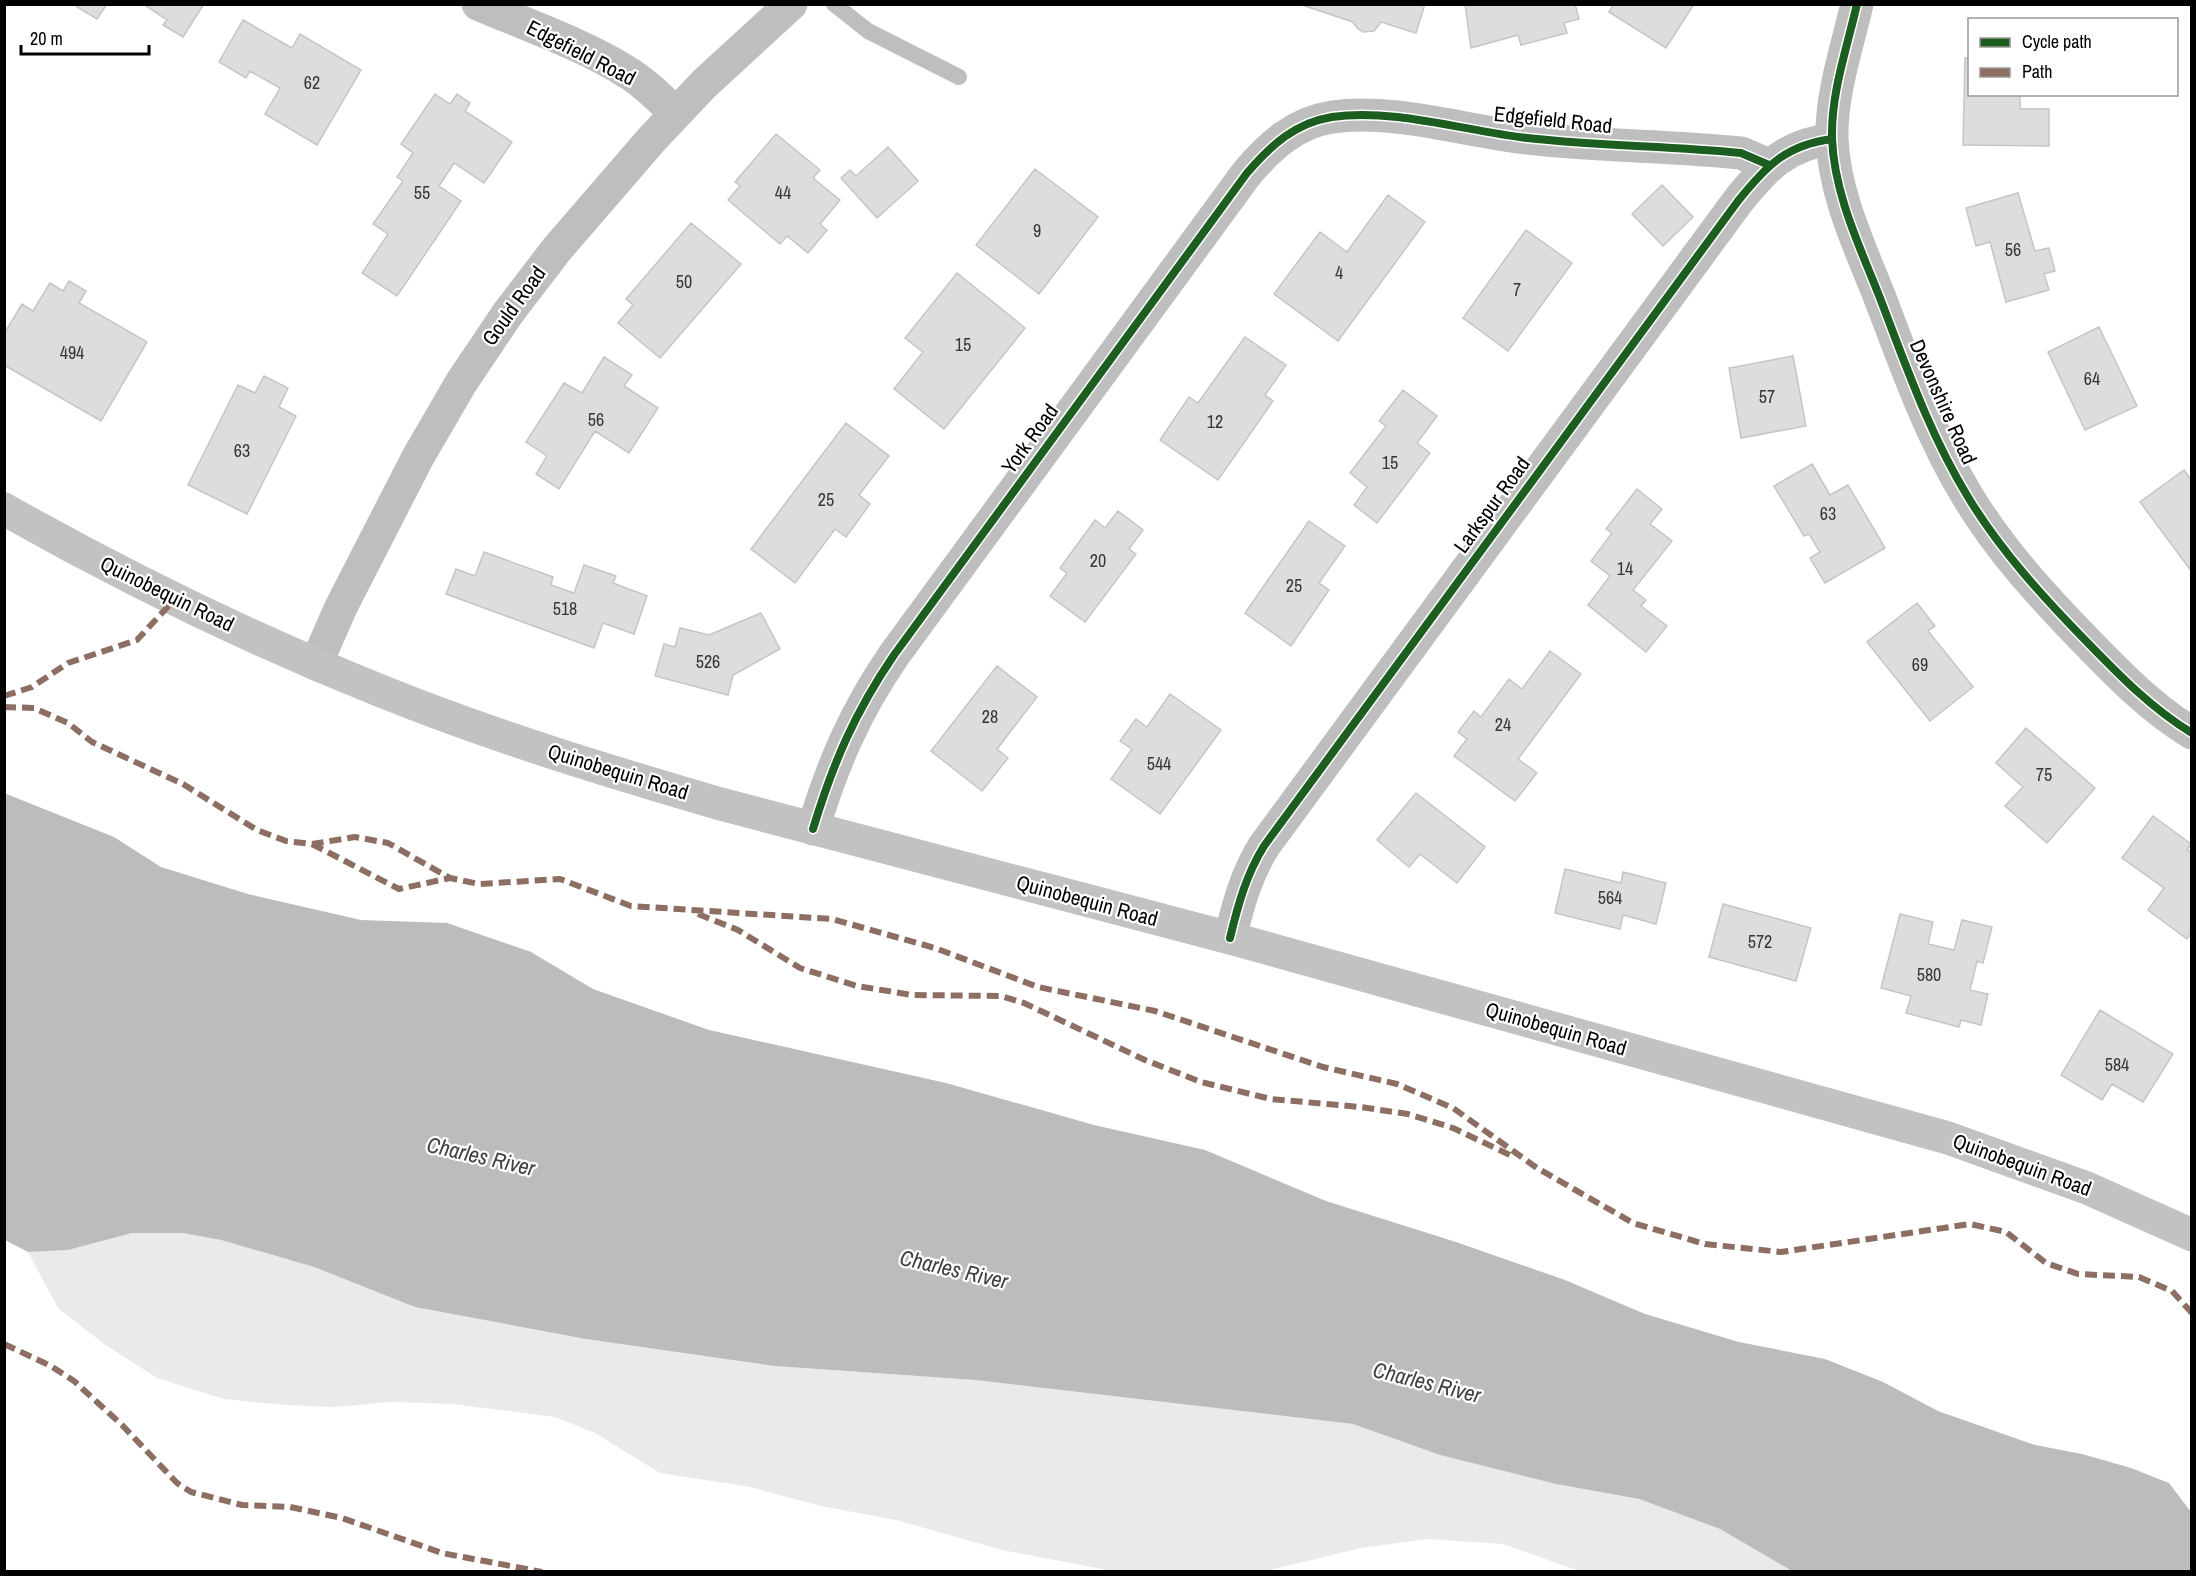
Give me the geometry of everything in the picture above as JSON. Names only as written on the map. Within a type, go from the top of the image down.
[{"type":"main road","name":"Quinobequin Road","points":[[4,509],[174,600],[316,664],[383,692],[644,782],[813,829],[1230,938],[1948,1138],[2059,1177],[2137,1209],[2192,1235]]},
{"type":"street","name":"Edgefield Road","points":[[478,4],[579,47],[630,74],[655,92],[675,113]]},
{"type":"street","name":"Gould Road","points":[[316,664],[341,607],[413,467],[483,348],[557,249],[675,113],[791,4]]},
{"type":"street","name":"Devonshire Road","points":[[1857,4],[1837,90],[1832,139],[1837,173],[1852,227],[1929,423],[1968,498],[1995,537],[2062,616],[2125,680],[2156,707],[2192,733]]},
{"type":"street","name":"Edgefield Road","points":[[1332,117],[1364,115],[1396,117],[1531,138],[1732,152],[1755,158],[1769,165]]},
{"type":"street","name":"York Road","points":[[813,829],[834,763],[851,726],[871,689],[894,655],[1247,173],[1284,135],[1306,124],[1332,117]]},
{"type":"street","name":"Larkspur Road","points":[[1230,938],[1242,891],[1252,866],[1264,846],[1731,211],[1769,165],[1786,152],[1802,145],[1832,139]]},
{"type":"lane","points":[[834,4],[868,31],[959,77]]},
{"type":"shaded area","points":[[132,1233],[183,1233],[221,1240],[314,1267],[415,1307],[586,1339],[775,1366],[975,1380],[1353,1424],[1440,1455],[1556,1484],[1639,1499],[1720,1529],[1792,1571],[1579,1571],[1503,1544],[1428,1539],[1361,1548],[1266,1571],[1113,1571],[1002,1550],[896,1520],[821,1506],[750,1487],[660,1473],[595,1433],[555,1417],[453,1404],[391,1402],[334,1407],[224,1399],[157,1378],[104,1344],[58,1308],[28,1252],[68,1250]]},
{"type":"water","name":"Charles River","points":[[4,793],[114,837],[161,867],[248,894],[361,920],[447,923],[531,952],[593,989],[709,1030],[946,1083],[1094,1125],[1205,1150],[1326,1201],[1456,1242],[1565,1280],[1645,1314],[1739,1342],[1825,1359],[1883,1382],[1938,1411],[2035,1445],[2082,1454],[2131,1468],[2169,1483],[2191,1512],[2191,1571],[1792,1571],[1720,1529],[1639,1499],[1556,1484],[1440,1455],[1353,1424],[975,1380],[775,1366],[586,1339],[415,1307],[314,1267],[221,1240],[183,1233],[132,1233],[68,1250],[28,1252],[5,1240]]},
{"type":"building","points":[[78,4],[107,4],[97,19],[77,7]]},
{"type":"building","points":[[143,4],[204,4],[183,37],[163,25],[167,20]]},
{"type":"building","points":[[1299,4],[1425,4],[1416,33],[1381,22],[1374,31],[1363,32],[1353,22]]},
{"type":"building","points":[[1465,4],[1575,4],[1579,19],[1564,23],[1567,33],[1521,45],[1518,35],[1471,48]]},
{"type":"building","points":[[1614,4],[1694,4],[1666,48],[1609,12]]},
{"type":"building","points":[[243,20],[292,48],[300,34],[361,70],[317,145],[265,114],[280,88],[250,71],[246,78],[219,62]]},
{"type":"building","points":[[1965,58],[1968,58],[1968,96],[2020,96],[2020,109],[2049,109],[2049,146],[1963,145]]},
{"type":"building","points":[[435,94],[450,104],[457,94],[470,103],[465,111],[512,142],[484,183],[454,163],[439,186],[461,201],[397,296],[362,273],[388,234],[373,224],[403,181],[397,177],[413,153],[401,144]]},
{"type":"building","points":[[776,134],[820,170],[813,178],[840,200],[820,224],[827,230],[808,253],[787,236],[780,244],[728,200],[740,186],[735,182]]},
{"type":"building","points":[[888,147],[918,181],[877,218],[841,178],[850,170],[856,176]]},
{"type":"building","points":[[1035,169],[1098,217],[1039,294],[976,245]]},
{"type":"building","points":[[1662,185],[1693,217],[1663,246],[1632,214]]},
{"type":"building","points":[[2018,193],[2035,251],[2049,248],[2055,271],[2044,274],[2049,290],[2006,302],[1990,242],[1976,246],[1966,208]]},
{"type":"building","points":[[1388,195],[1425,222],[1338,341],[1274,294],[1320,232],[1347,252]]},
{"type":"building","points":[[691,223],[741,264],[660,358],[618,323],[633,305],[626,299]]},
{"type":"building","points":[[1526,230],[1572,263],[1508,351],[1463,318]]},
{"type":"building","points":[[957,273],[1025,328],[944,429],[894,389],[923,352],[905,338]]},
{"type":"building","points":[[69,281],[86,291],[79,303],[147,342],[101,421],[4,365],[4,334],[22,304],[33,311],[50,283],[63,291]]},
{"type":"building","points":[[2099,327],[2137,406],[2085,430],[2048,352]]},
{"type":"building","points":[[1245,337],[1286,365],[1265,395],[1273,401],[1218,480],[1160,440],[1189,397],[1198,403]]},
{"type":"building","points":[[1793,356],[1806,426],[1741,438],[1729,368]]},
{"type":"building","points":[[604,357],[632,375],[624,386],[658,408],[629,453],[595,431],[559,489],[536,474],[547,456],[526,442],[564,383],[582,393]]},
{"type":"building","points":[[264,376],[288,388],[279,407],[296,416],[247,514],[188,485],[238,385],[255,393]]},
{"type":"building","points":[[1403,390],[1437,416],[1417,443],[1430,453],[1377,523],[1354,505],[1367,487],[1350,473],[1386,426],[1379,421]]},
{"type":"building","points":[[846,423],[889,456],[859,495],[870,504],[846,537],[835,529],[795,583],[751,549]]},
{"type":"building","points":[[1812,464],[1830,495],[1848,485],[1885,548],[1825,583],[1810,558],[1820,552],[1809,534],[1804,536],[1774,486]]},
{"type":"building","points":[[2184,470],[2192,481],[2192,572],[2140,502]]},
{"type":"building","points":[[1637,489],[1662,509],[1650,524],[1672,541],[1633,590],[1646,600],[1641,606],[1667,626],[1646,652],[1588,605],[1610,576],[1591,561],[1612,533],[1606,529]]},
{"type":"building","points":[[1118,511],[1143,530],[1129,549],[1136,554],[1085,622],[1050,596],[1067,573],[1060,568],[1095,520],[1105,528]]},
{"type":"building","points":[[1309,521],[1345,546],[1319,583],[1329,590],[1291,646],[1245,613]]},
{"type":"building","points":[[484,552],[553,577],[551,585],[574,593],[584,565],[616,576],[613,583],[647,596],[634,634],[603,623],[594,648],[446,594],[456,569],[475,576]]},
{"type":"building","points":[[1917,603],[1935,626],[1928,631],[1973,687],[1930,721],[1867,642]]},
{"type":"building","points":[[761,613],[780,649],[733,675],[728,695],[655,676],[664,644],[675,647],[680,628],[709,635]]},
{"type":"building","points":[[1550,651],[1581,674],[1518,759],[1537,773],[1515,801],[1454,756],[1467,739],[1458,732],[1474,711],[1481,717],[1509,679],[1522,689]]},
{"type":"building","points":[[997,666],[1037,697],[997,749],[1008,758],[982,791],[931,751]]},
{"type":"building","points":[[1170,694],[1221,730],[1160,814],[1111,779],[1132,749],[1120,741],[1136,719],[1147,727]]},
{"type":"building","points":[[2026,728],[2095,788],[2047,843],[2005,806],[2023,787],[1996,763]]},
{"type":"building","points":[[1416,793],[1485,847],[1457,883],[1420,854],[1409,867],[1377,840]]},
{"type":"building","points":[[2153,816],[2191,844],[2187,850],[2192,853],[2192,932],[2187,939],[2148,910],[2164,888],[2122,858]]},
{"type":"building","points":[[1565,869],[1621,883],[1623,872],[1666,883],[1656,924],[1623,915],[1620,929],[1555,913]]},
{"type":"building","points":[[1723,904],[1811,928],[1796,981],[1709,957]]},
{"type":"building","points":[[1900,914],[1933,922],[1928,944],[1954,950],[1962,920],[1992,927],[1983,963],[1977,961],[1970,990],[1988,994],[1981,1025],[1961,1020],[1959,1027],[1906,1013],[1911,996],[1881,988]]},
{"type":"building","points":[[2100,1010],[2173,1054],[2143,1102],[2112,1084],[2102,1100],[2061,1075]]},
{"type":"marked path","points":[[4,696],[32,687],[68,663],[137,640],[174,600]]},
{"type":"marked path","points":[[4,707],[34,708],[68,723],[92,742],[183,784],[257,830],[286,841],[312,844],[355,837],[388,843],[450,878],[479,884],[560,879],[631,906],[832,919],[935,948],[1038,987],[1155,1011],[1323,1067],[1397,1084],[1453,1108],[1537,1168],[1633,1223],[1705,1244],[1781,1252],[1970,1224],[2006,1232],[2046,1263],[2078,1274],[2139,1277],[2172,1291],[2192,1313]]},
{"type":"marked path","points":[[312,844],[399,889],[450,878]]},
{"type":"marked path","points":[[698,914],[738,930],[800,968],[857,986],[912,995],[1001,996],[1024,1003],[1145,1060],[1201,1082],[1271,1099],[1408,1114],[1453,1128],[1510,1155]]},
{"type":"marked path","points":[[4,1344],[51,1366],[74,1381],[122,1425],[177,1483],[191,1492],[242,1505],[290,1507],[342,1518],[442,1553],[542,1572]]},
{"type":"cycle path","points":[[1857,4],[1834,104],[1832,121],[1834,159],[1849,220],[1930,425],[1954,473],[1980,517],[2038,590],[2123,678],[2149,702],[2192,733]]},
{"type":"cycle path","points":[[813,829],[846,739],[894,655],[1247,173],[1265,153],[1295,130],[1306,124],[1332,117],[1379,116],[1527,138],[1741,153],[1769,165]]},
{"type":"cycle path","points":[[1230,938],[1247,879],[1264,846],[1738,201],[1758,177],[1778,159],[1802,146],[1832,139]]}]
